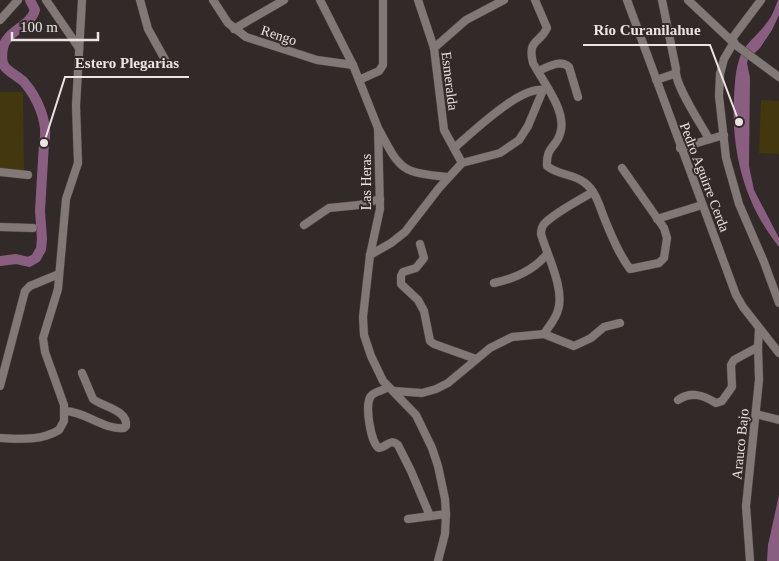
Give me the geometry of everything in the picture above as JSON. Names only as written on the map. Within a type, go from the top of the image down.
[{"type":"street","points":[[46,0],[79,48]]},
{"type":"street","points":[[0,438],[43,438],[60,430],[64,421],[63,402],[43,341],[56,296],[66,199],[78,163],[76,106],[82,0]]},
{"type":"street","points":[[140,0],[151,34],[168,65]]},
{"type":"street","name":"Rengo","points":[[213,0],[234,29],[250,39],[305,57],[353,65]]},
{"type":"street","points":[[234,29],[284,0]]},
{"type":"street","name":"Las Heras","points":[[320,0],[353,65],[378,128],[380,209],[370,255],[363,317],[364,335],[376,367],[393,391],[416,415],[432,448],[438,466],[446,514],[445,534],[438,561]]},
{"type":"street","points":[[359,80],[379,70],[383,64],[383,0]]},
{"type":"street","name":"Esmeralda","points":[[418,0],[434,48],[443,127],[462,163]]},
{"type":"street","points":[[434,48],[466,20],[504,0]]},
{"type":"street","points":[[535,0],[547,28],[546,32],[534,42],[532,49],[533,63],[545,89],[560,113],[562,128],[560,137],[549,149],[546,157],[547,166],[561,174],[581,180],[587,184],[593,192],[622,258],[630,269],[659,263],[664,258],[667,238],[663,226],[622,168]]},
{"type":"street","name":"Pedro Aguirre Cerda","points":[[626,0],[736,295],[779,354]]},
{"type":"street","points":[[662,0],[676,69],[674,74],[709,139]]},
{"type":"street","points":[[688,0],[734,43],[779,77]]},
{"type":"street","points":[[761,0],[724,59],[720,74],[719,96],[727,165],[738,204],[764,262],[779,303]]},
{"type":"street","points":[[0,20],[17,2]]},
{"type":"street","points":[[538,71],[561,62],[566,64],[569,67],[578,97]]},
{"type":"street","points":[[656,80],[674,74]]},
{"type":"street","points":[[454,148],[516,98],[537,89],[545,89]]},
{"type":"street","points":[[370,255],[391,243],[405,232],[447,178],[462,163],[500,153],[519,140],[528,126],[545,89]]},
{"type":"street","points":[[378,128],[394,159],[403,167],[416,174],[447,178]]},
{"type":"street","points":[[680,148],[724,135]]},
{"type":"street","points":[[0,172],[28,175]]},
{"type":"street","points":[[544,334],[558,313],[559,301],[555,275],[541,234],[544,224],[593,192]]},
{"type":"street","points":[[304,225],[329,208],[359,205],[380,200]]},
{"type":"street","points":[[657,219],[702,205]]},
{"type":"street","points":[[0,227],[33,228]]},
{"type":"street","points":[[420,244],[424,258],[416,268],[404,272],[401,276],[401,284],[418,300],[424,311],[430,340],[434,344],[476,358]]},
{"type":"street","points":[[494,283],[535,267],[547,254]]},
{"type":"street","points":[[0,384],[26,289],[32,284],[59,274]]},
{"type":"street","points":[[430,516],[398,445],[390,442],[379,448],[374,444],[368,401],[374,394],[393,391],[422,393],[436,389],[448,383],[490,348],[512,337],[544,334],[574,346],[590,338],[604,327],[620,323]]},
{"type":"street","name":"Arauco Bajo","points":[[750,561],[746,506],[759,380],[759,329]]},
{"type":"street","points":[[678,400],[687,395],[694,394],[704,396],[716,403],[722,401],[732,387],[731,365],[734,360],[758,347]]},
{"type":"street","points":[[64,411],[73,412],[114,428],[124,428],[126,426],[126,419],[122,414],[93,400],[82,374]]},
{"type":"street","points":[[756,414],[779,420]]},
{"type":"street","points":[[408,519],[446,514]]},
{"type":"shaded area","points":[[778,0],[779,15],[772,30],[760,48],[748,59],[747,63],[750,78],[749,166],[754,190],[779,238],[779,247],[757,214],[749,196],[738,158],[734,118],[735,78],[741,54],[770,19]]},
{"type":"shaded area","points":[[0,92],[23,92],[24,171],[0,168]]},
{"type":"shaded area","points":[[761,100],[779,101],[779,154],[759,153]]},
{"type":"shaded area","points":[[779,495],[779,561],[767,561],[768,545]]},
{"type":"waterway","points":[[0,261],[16,259],[29,262],[36,258],[41,249],[40,211],[45,127],[41,111],[29,88],[5,67],[2,58],[5,42],[28,21],[35,10],[30,0]]},
{"type":"place","name":"Río Curanilahue","points":[[739,122]]},
{"type":"place","name":"Estero Plegarias","points":[[44,143]]}]
